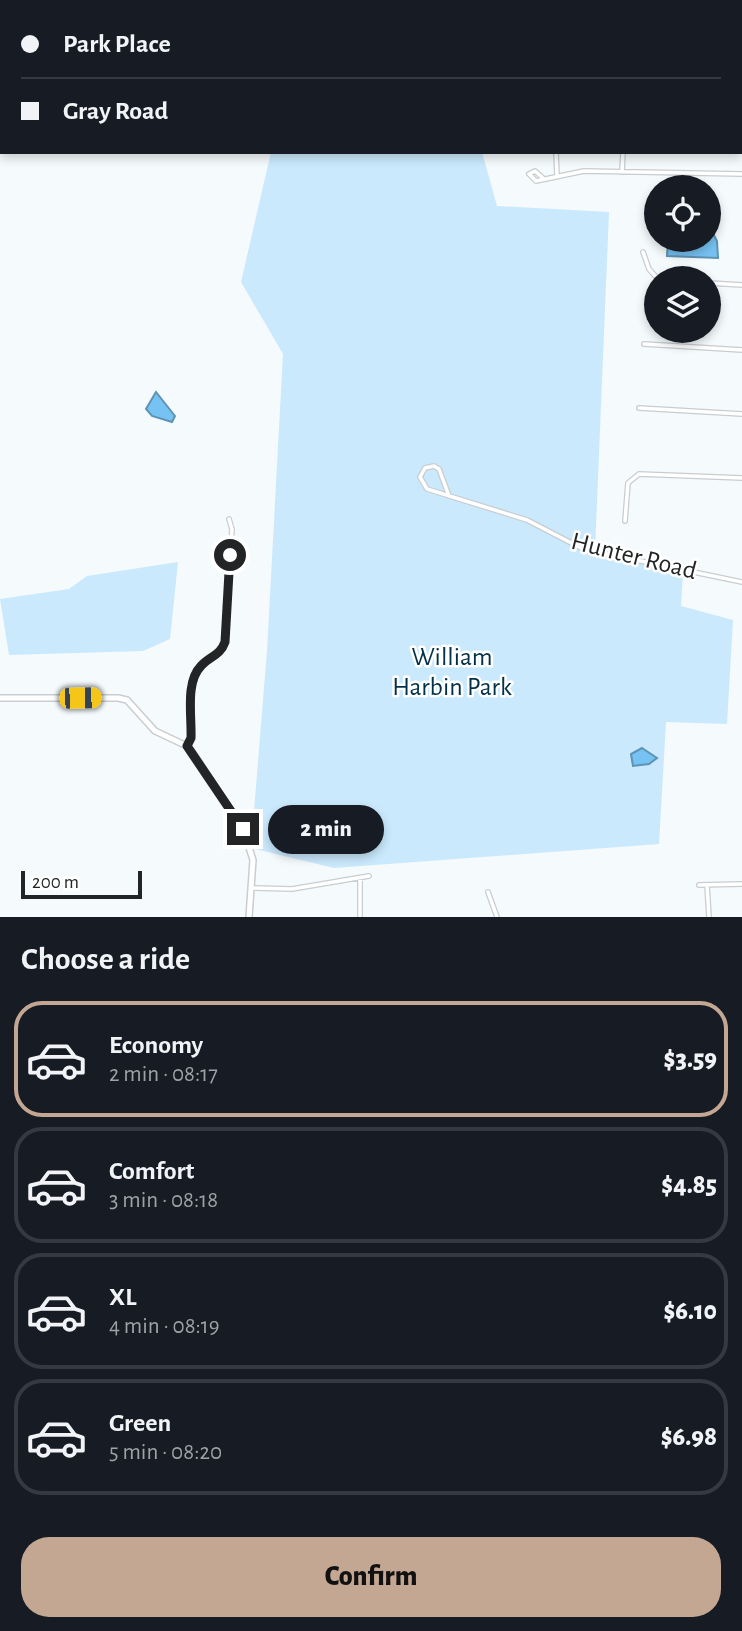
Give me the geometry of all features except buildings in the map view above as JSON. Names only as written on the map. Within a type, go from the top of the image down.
[{"type":"street","points":[[556,154],[557,176]]},
{"type":"street","points":[[622,154],[622,172]]},
{"type":"street","points":[[544,179],[584,170],[742,174]]},
{"type":"street","points":[[643,251],[648,266]]},
{"type":"street","points":[[721,284],[742,285]]},
{"type":"street","points":[[643,344],[742,350]]},
{"type":"street","points":[[639,408],[742,414]]},
{"type":"street","name":"Hunter Road","points":[[449,496],[439,469],[434,466],[425,468],[420,477],[422,485],[449,496],[527,520],[583,549],[742,582]]},
{"type":"street","points":[[625,521],[628,483],[639,474],[742,478]]},
{"type":"street","points":[[187,746],[191,738],[195,676],[203,663],[219,653],[225,642],[232,529],[229,519]]},
{"type":"street","points":[[0,698],[118,698],[127,701],[155,731],[187,746],[249,842],[253,860],[249,917]]},
{"type":"street","points":[[252,888],[292,889],[369,876]]},
{"type":"street","points":[[360,878],[360,917]]},
{"type":"street","points":[[699,885],[742,884]]},
{"type":"street","points":[[707,885],[709,917]]},
{"type":"street","points":[[488,892],[497,917]]},
{"type":"green space","name":"William Harbin Park","points":[[271,154],[483,154],[497,206],[609,212],[595,551],[683,571],[681,606],[733,620],[727,724],[666,722],[659,844],[334,868],[251,848],[267,651],[283,354],[241,282]]},
{"type":"green space","points":[[178,562],[170,639],[143,651],[9,655],[0,599],[69,589],[87,576]]},
{"type":"water","points":[[667,252],[718,252],[718,258],[667,256]]},
{"type":"water","points":[[156,392],[175,416],[172,422],[152,416],[146,409]]},
{"type":"water","points":[[642,748],[657,758],[649,764],[633,766],[631,754]]},
{"type":"route","points":[[230,555],[225,642],[215,657],[198,668],[195,676],[190,709],[191,738],[187,746],[243,829]]}]
